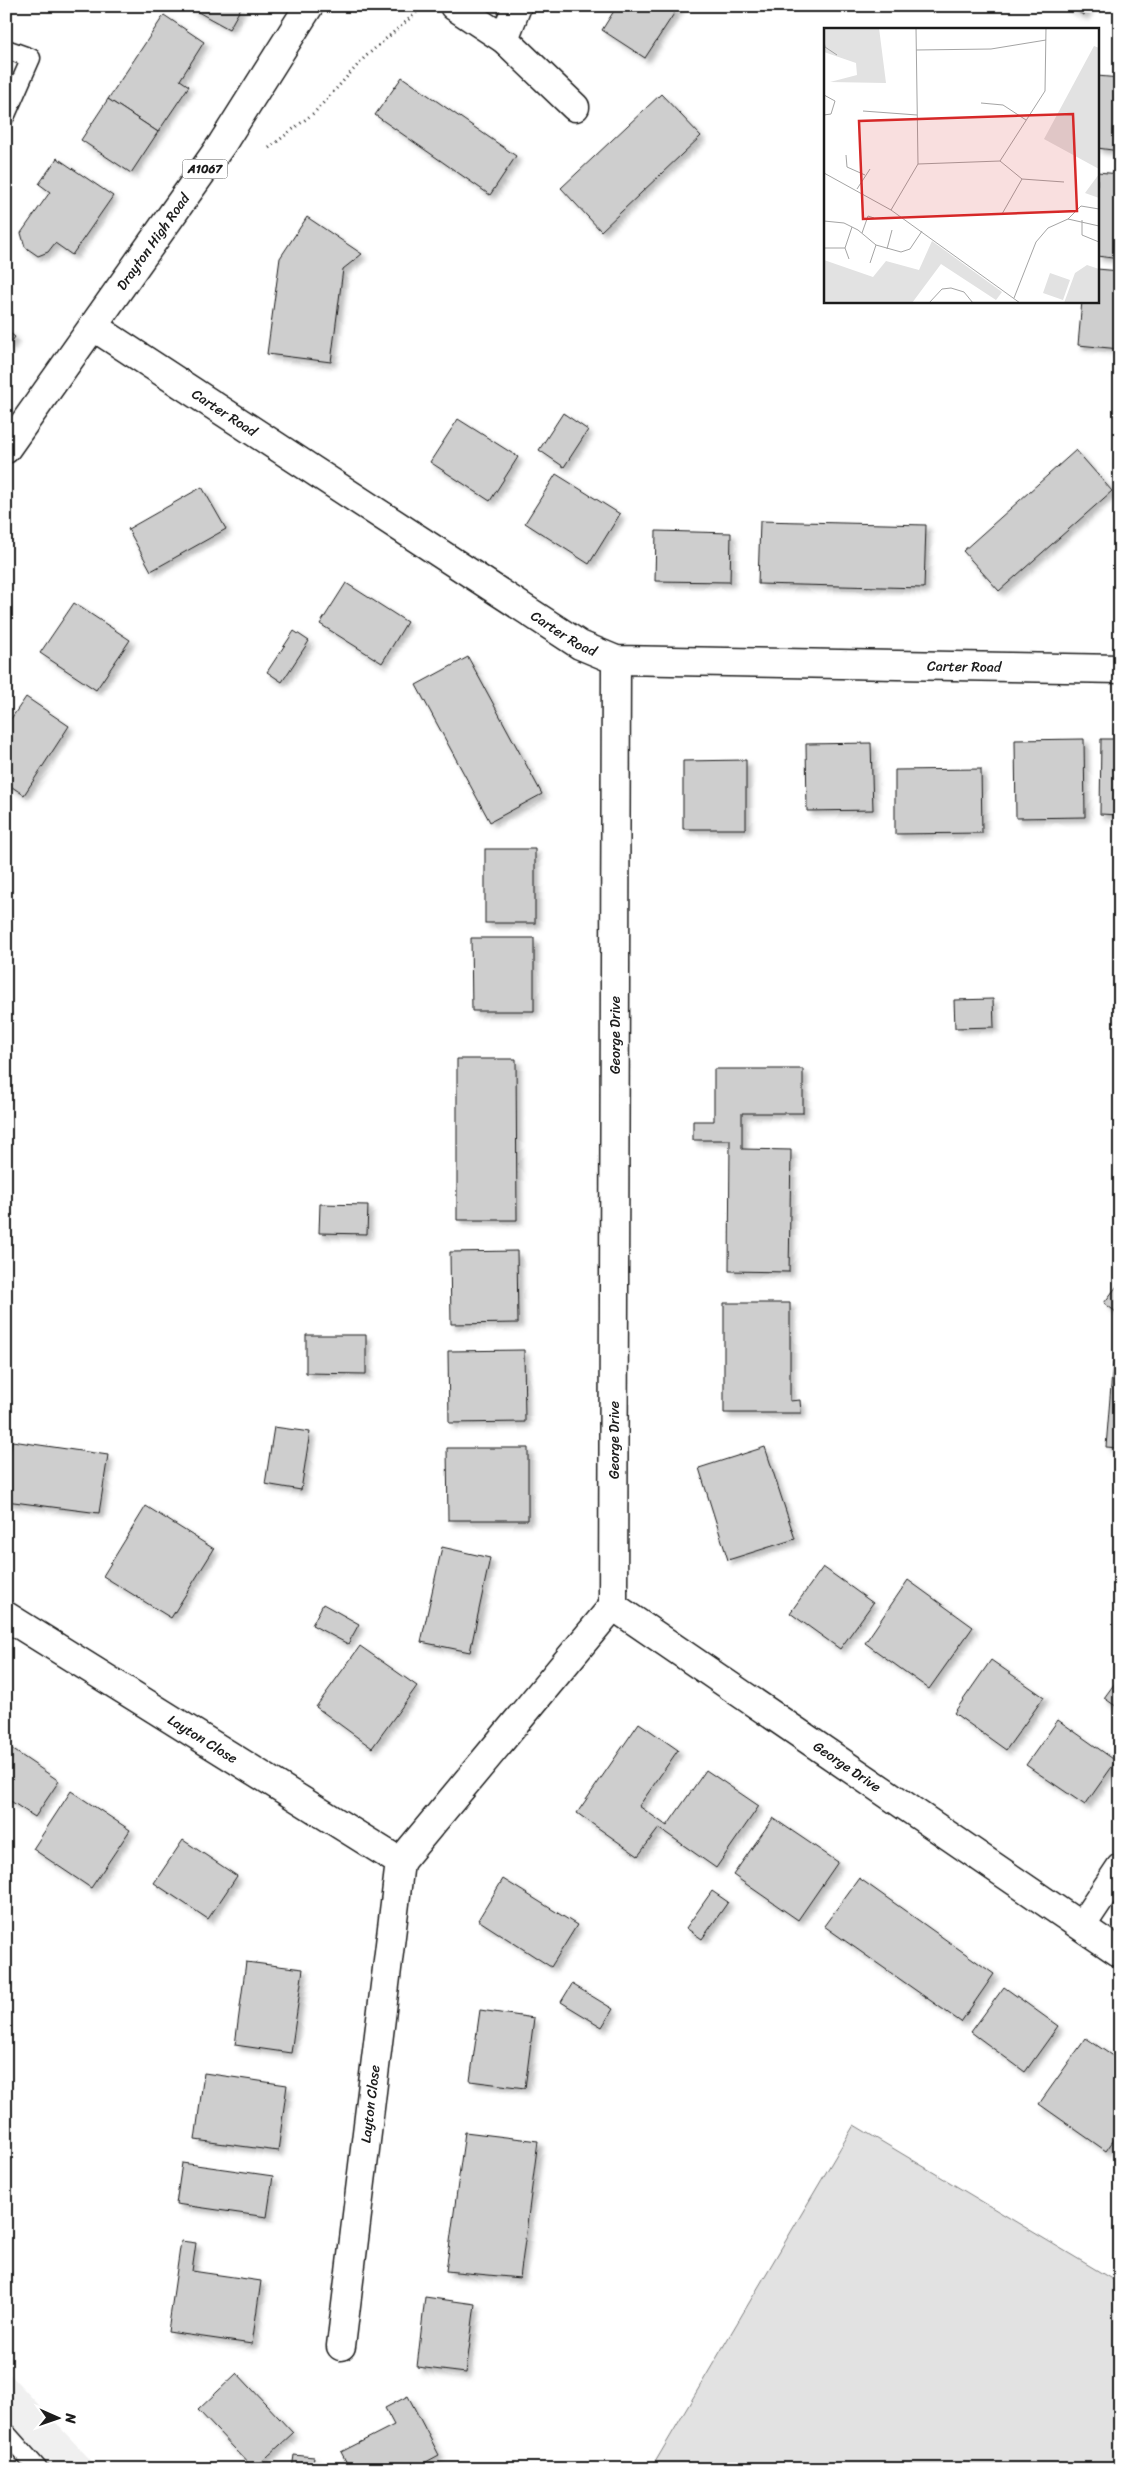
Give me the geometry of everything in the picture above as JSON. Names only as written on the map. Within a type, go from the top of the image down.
[{"type":"street","name":"Drayton High Road","points":[[6,449],[94,328],[222,144],[309,6]]},
{"type":"street","points":[[454,6],[504,39],[575,106]]},
{"type":"street","points":[[504,39],[517,6]]},
{"type":"street","name":"Carter Road","points":[[94,328],[580,645],[616,660],[1120,669]]},
{"type":"street","name":"George Drive","points":[[616,660],[613,1606],[1082,1925],[1120,1953]]},
{"type":"street","points":[[400,1862],[613,1606]]},
{"type":"street","name":"Layton Close","points":[[6,1616],[400,1862],[341,2346]]},
{"type":"street","points":[[1082,1925],[1120,1868]]},
{"type":"lane","points":[[6,48],[31,58],[6,115]]},
{"type":"lane","points":[[6,2433],[38,2469]]},
{"type":"path","points":[[269,148],[315,112],[365,58],[415,15],[420,6]]},
{"type":"shaded area","points":[[854,2125],[1120,2284],[1120,2469],[651,2469]]},
{"type":"shaded area","points":[[6,2370],[99,2469],[6,2469]]},
{"type":"building","points":[[187,6],[242,6],[229,29]]},
{"type":"building","points":[[617,6],[679,6],[645,58],[602,30]]},
{"type":"building","points":[[1065,6],[1088,6],[1084,15]]},
{"type":"building","points":[[164,15],[204,42],[180,80],[189,86],[158,132],[108,99]]},
{"type":"building","points":[[1098,76],[1120,78],[1120,151],[1098,148]]},
{"type":"building","points":[[402,77],[516,156],[490,195],[375,115]]},
{"type":"building","points":[[661,94],[701,136],[601,231],[561,188]]},
{"type":"building","points":[[108,99],[158,132],[131,173],[81,140]]},
{"type":"building","points":[[57,158],[113,196],[72,255],[55,243],[48,252],[38,256],[25,247],[21,233],[50,192],[39,184]]},
{"type":"building","points":[[1098,172],[1120,174],[1120,259],[1098,256]]},
{"type":"building","points":[[307,217],[362,254],[343,269],[331,362],[267,354],[280,258]]},
{"type":"building","points":[[1098,269],[1120,271],[1120,349],[1078,345],[1082,302],[1098,302]]},
{"type":"building","points":[[6,330],[15,337],[6,349]]},
{"type":"building","points":[[563,413],[588,430],[564,467],[539,450]]},
{"type":"building","points":[[458,419],[518,457],[490,501],[430,462]]},
{"type":"building","points":[[1076,450],[1112,491],[999,591],[963,551]]},
{"type":"building","points":[[556,474],[620,514],[589,564],[525,523]]},
{"type":"building","points":[[202,487],[226,529],[151,571],[128,529]]},
{"type":"building","points":[[760,521],[926,525],[924,588],[758,584]]},
{"type":"building","points":[[656,531],[731,533],[730,582],[655,581]]},
{"type":"building","points":[[346,583],[407,622],[382,663],[320,624]]},
{"type":"building","points":[[74,603],[130,640],[96,690],[40,653]]},
{"type":"building","points":[[294,631],[309,641],[282,682],[267,672]]},
{"type":"building","points":[[468,657],[542,794],[490,822],[416,685]]},
{"type":"building","points":[[26,697],[69,726],[24,795],[6,783],[6,726]]},
{"type":"building","points":[[1084,739],[1085,817],[1016,818],[1015,740]]},
{"type":"building","points":[[1101,739],[1120,739],[1120,815],[1100,814]]},
{"type":"building","points":[[871,743],[873,810],[807,811],[806,744]]},
{"type":"building","points":[[746,760],[746,829],[683,829],[683,761]]},
{"type":"building","points":[[981,769],[982,833],[895,834],[895,770]]},
{"type":"building","points":[[485,849],[535,849],[535,923],[485,923]]},
{"type":"building","points":[[471,938],[534,938],[534,1011],[472,1011]]},
{"type":"building","points":[[993,999],[994,1027],[955,1028],[954,1000]]},
{"type":"building","points":[[457,1059],[516,1059],[517,1220],[457,1220]]},
{"type":"building","points":[[714,1069],[803,1069],[803,1113],[742,1113],[742,1149],[791,1150],[789,1272],[729,1271],[730,1140],[693,1140],[693,1121],[714,1121]]},
{"type":"building","points":[[320,1204],[368,1205],[367,1234],[319,1233]]},
{"type":"building","points":[[517,1251],[518,1323],[451,1324],[450,1252]]},
{"type":"building","points":[[1120,1282],[1120,1315],[1104,1303]]},
{"type":"building","points":[[724,1303],[790,1303],[790,1401],[800,1400],[801,1413],[724,1413]]},
{"type":"building","points":[[306,1335],[366,1335],[366,1374],[306,1373]]},
{"type":"building","points":[[524,1350],[525,1422],[449,1423],[448,1351]]},
{"type":"building","points":[[1113,1361],[1120,1362],[1120,1448],[1106,1447]]},
{"type":"building","points":[[274,1427],[310,1432],[301,1490],[265,1484]]},
{"type":"building","points":[[12,1441],[108,1455],[99,1513],[6,1501],[6,1479]]},
{"type":"building","points":[[765,1447],[795,1539],[728,1560],[699,1468]]},
{"type":"building","points":[[447,1448],[528,1448],[528,1520],[448,1520]]},
{"type":"building","points":[[146,1506],[214,1549],[171,1618],[103,1576]]},
{"type":"building","points":[[442,1547],[490,1558],[470,1652],[421,1642]]},
{"type":"building","points":[[823,1567],[873,1603],[840,1649],[790,1613]]},
{"type":"building","points":[[908,1580],[973,1627],[929,1689],[865,1643]]},
{"type":"building","points":[[323,1604],[359,1624],[348,1644],[312,1625]]},
{"type":"building","points":[[360,1646],[417,1686],[372,1748],[316,1707]]},
{"type":"building","points":[[991,1660],[1044,1697],[1006,1750],[954,1713]]},
{"type":"building","points":[[1120,1676],[1120,1709],[1104,1698]]},
{"type":"building","points":[[1058,1720],[1116,1761],[1085,1805],[1026,1765]]},
{"type":"building","points":[[639,1723],[678,1750],[639,1806],[667,1826],[706,1770],[759,1806],[716,1868],[659,1828],[638,1856],[577,1813]]},
{"type":"building","points":[[6,1745],[59,1781],[35,1817],[6,1798]]},
{"type":"building","points":[[71,1791],[130,1830],[91,1888],[33,1849]]},
{"type":"building","points":[[773,1818],[838,1862],[798,1920],[733,1875]]},
{"type":"building","points":[[183,1840],[237,1876],[208,1919],[154,1883]]},
{"type":"building","points":[[859,1878],[994,1974],[961,2022],[824,1926]]},
{"type":"building","points":[[503,1879],[577,1925],[551,1967],[478,1920]]},
{"type":"building","points":[[712,1891],[728,1902],[702,1939],[686,1928]]},
{"type":"building","points":[[246,1962],[303,1969],[291,2053],[235,2045]]},
{"type":"building","points":[[572,1984],[613,2009],[602,2027],[561,2002]]},
{"type":"building","points":[[1004,1987],[1058,2026],[1025,2072],[971,2032]]},
{"type":"building","points":[[480,2010],[534,2018],[525,2088],[470,2081]]},
{"type":"building","points":[[1086,2038],[1120,2061],[1120,2131],[1106,2151],[1039,2104]]},
{"type":"building","points":[[204,2073],[287,2085],[278,2151],[195,2140]]},
{"type":"building","points":[[465,2132],[538,2141],[520,2278],[446,2271]]},
{"type":"building","points":[[182,2163],[273,2176],[267,2217],[176,2204]]},
{"type":"building","points":[[181,2241],[196,2243],[192,2271],[261,2281],[252,2344],[168,2332]]},
{"type":"building","points":[[425,2297],[475,2304],[466,2373],[417,2367]]},
{"type":"building","points":[[237,2373],[293,2433],[254,2469],[198,2410]]},
{"type":"building","points":[[408,2396],[439,2455],[413,2469],[350,2469],[341,2452],[394,2425],[385,2408]]},
{"type":"building","points":[[294,2455],[314,2457],[312,2469],[292,2469]]}]
